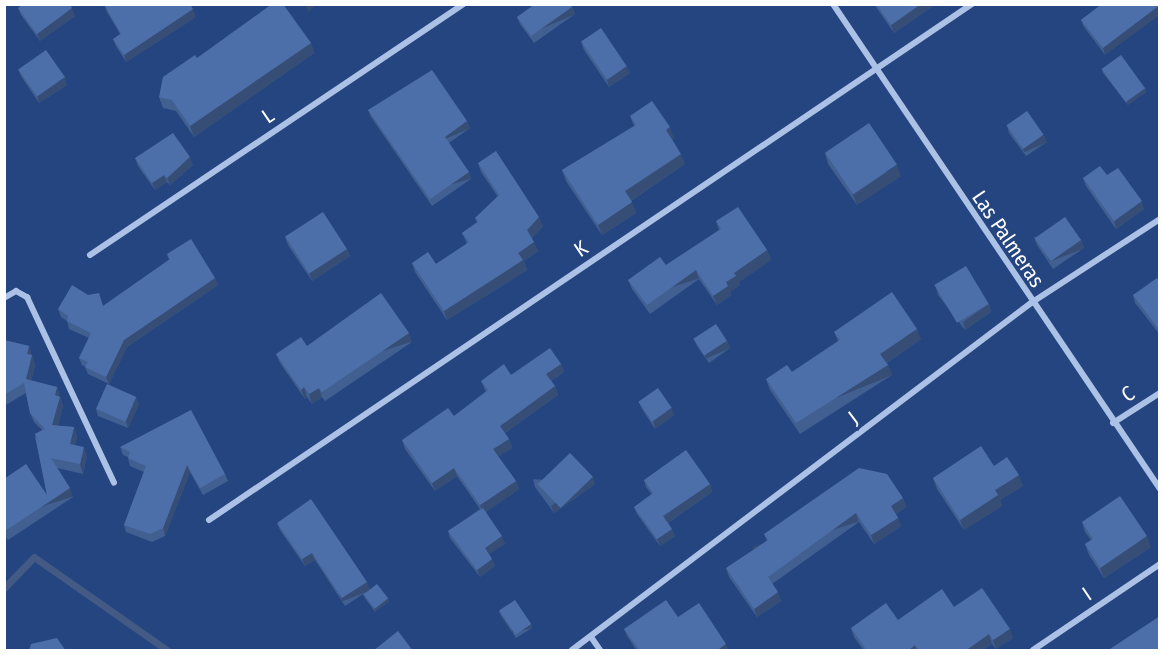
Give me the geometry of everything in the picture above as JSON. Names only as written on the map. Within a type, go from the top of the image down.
[{"type":"street","name":"L","points":[[90,255],[464,4]]},
{"type":"street","name":"Las Palmeras","points":[[833,4],[1031,303],[1160,489]]},
{"type":"street","name":"K","points":[[209,520],[972,4]]},
{"type":"street","name":"J","points":[[572,651],[1031,303],[1160,219]]},
{"type":"street","points":[[4,298],[16,291],[27,297],[114,483]]},
{"type":"street","name":"C","points":[[1113,423],[1160,393]]},
{"type":"street","name":"I","points":[[1033,651],[1160,564]]},
{"type":"street","points":[[591,637],[600,651]]},
{"type":"building","points":[[23,4],[70,4],[72,8],[37,34],[18,8]]},
{"type":"building","points":[[104,4],[190,4],[193,9],[124,55],[113,39],[121,34]]},
{"type":"building","points":[[272,4],[283,4],[311,43],[190,126],[172,100],[159,97],[163,77],[195,55],[197,58]]},
{"type":"building","points":[[535,4],[571,4],[572,7],[531,36],[517,17]]},
{"type":"building","points":[[876,4],[921,4],[891,25]]},
{"type":"building","points":[[1102,4],[1160,5],[1103,48],[1081,20]]},
{"type":"building","points":[[601,28],[627,66],[607,80],[581,41]]},
{"type":"building","points":[[46,50],[65,77],[37,97],[18,70]]},
{"type":"building","points":[[1121,55],[1145,88],[1126,102],[1102,69]]},
{"type":"building","points":[[432,70],[467,121],[445,137],[469,172],[430,199],[368,110]]},
{"type":"building","points":[[652,101],[670,127],[666,130],[681,154],[625,191],[632,202],[598,225],[562,170],[636,125],[630,116]]},
{"type":"building","points":[[1027,111],[1044,135],[1023,149],[1007,125]]},
{"type":"building","points":[[869,123],[897,164],[853,194],[825,153]]},
{"type":"building","points":[[173,133],[190,157],[167,178],[164,175],[152,183],[135,158]]},
{"type":"building","points":[[496,151],[539,217],[527,230],[534,242],[518,253],[523,260],[444,311],[412,263],[428,252],[436,264],[469,242],[462,233],[478,222],[475,218],[499,195],[478,163]]},
{"type":"building","points":[[1100,166],[1107,175],[1118,168],[1142,201],[1114,221],[1083,178]]},
{"type":"building","points":[[738,207],[767,250],[734,273],[736,276],[726,282],[728,286],[713,296],[696,270],[647,305],[628,280],[660,257],[666,265],[721,229],[716,221]]},
{"type":"building","points":[[323,212],[347,249],[309,273],[285,237]]},
{"type":"building","points":[[1065,217],[1081,240],[1051,261],[1035,238]]},
{"type":"building","points":[[191,239],[215,278],[124,340],[106,377],[85,367],[88,362],[79,358],[91,333],[67,321],[68,316],[58,309],[72,285],[88,295],[99,293],[103,306],[170,259],[167,254]]},
{"type":"building","points":[[966,266],[989,304],[957,323],[934,285]]},
{"type":"building","points":[[1157,278],[1160,281],[1160,331],[1133,295]]},
{"type":"building","points":[[892,292],[917,329],[880,354],[888,365],[796,423],[766,379],[787,365],[792,372],[840,340],[834,332]]},
{"type":"building","points":[[381,293],[409,333],[322,392],[319,388],[309,394],[304,387],[301,390],[276,354],[301,337],[307,346]]},
{"type":"building","points":[[716,324],[727,341],[704,355],[693,339]]},
{"type":"building","points":[[4,340],[29,346],[27,354],[32,355],[26,379],[57,387],[55,395],[60,397],[52,425],[74,427],[70,444],[84,447],[80,464],[51,458],[70,488],[5,531],[4,479],[26,464],[47,495],[35,436],[40,443],[35,434],[45,429],[30,413],[24,383],[4,395]]},
{"type":"building","points":[[550,348],[561,364],[546,374],[555,386],[500,426],[509,439],[493,449],[516,481],[480,505],[454,468],[432,483],[402,440],[448,408],[454,416],[488,390],[481,381],[504,364],[511,375]]},
{"type":"building","points":[[107,384],[136,397],[125,422],[96,409]]},
{"type":"building","points":[[658,388],[672,408],[652,421],[638,402]]},
{"type":"building","points":[[191,410],[225,474],[200,488],[187,465],[163,528],[150,534],[124,525],[146,466],[128,458],[130,452],[120,447]]},
{"type":"building","points":[[981,446],[994,466],[1007,457],[1019,475],[995,490],[998,495],[960,520],[933,478]]},
{"type":"building","points":[[686,450],[710,484],[663,516],[672,529],[657,539],[634,507],[653,493],[644,480]]},
{"type":"building","points":[[570,453],[593,477],[561,508],[538,484]]},
{"type":"building","points":[[859,468],[887,474],[903,498],[891,506],[898,518],[871,535],[856,513],[768,577],[778,592],[754,609],[726,568],[768,540],[764,534]]},
{"type":"building","points":[[1120,496],[1147,536],[1100,568],[1085,544],[1093,539],[1082,522]]},
{"type":"building","points":[[311,499],[367,582],[342,598],[312,553],[302,559],[277,523]]},
{"type":"building","points":[[483,508],[502,536],[485,548],[492,559],[477,570],[448,531]]},
{"type":"building","points":[[377,584],[388,598],[375,609],[364,594]]},
{"type":"building","points":[[982,588],[1010,629],[993,640],[989,634],[965,651],[919,651],[915,645],[908,651],[867,651],[851,628],[886,603],[898,620],[942,589],[954,607]]},
{"type":"building","points":[[515,600],[531,624],[515,635],[499,611]]},
{"type":"building","points":[[666,600],[678,617],[699,603],[726,644],[716,651],[640,651],[624,629]]},
{"type":"building","points":[[1160,616],[1160,651],[1107,651]]},
{"type":"building","points":[[398,631],[413,651],[373,651]]},
{"type":"building","points":[[57,638],[66,651],[29,651],[31,644]]},
{"type":"waterway","points":[[4,588],[34,557],[167,650]]}]
